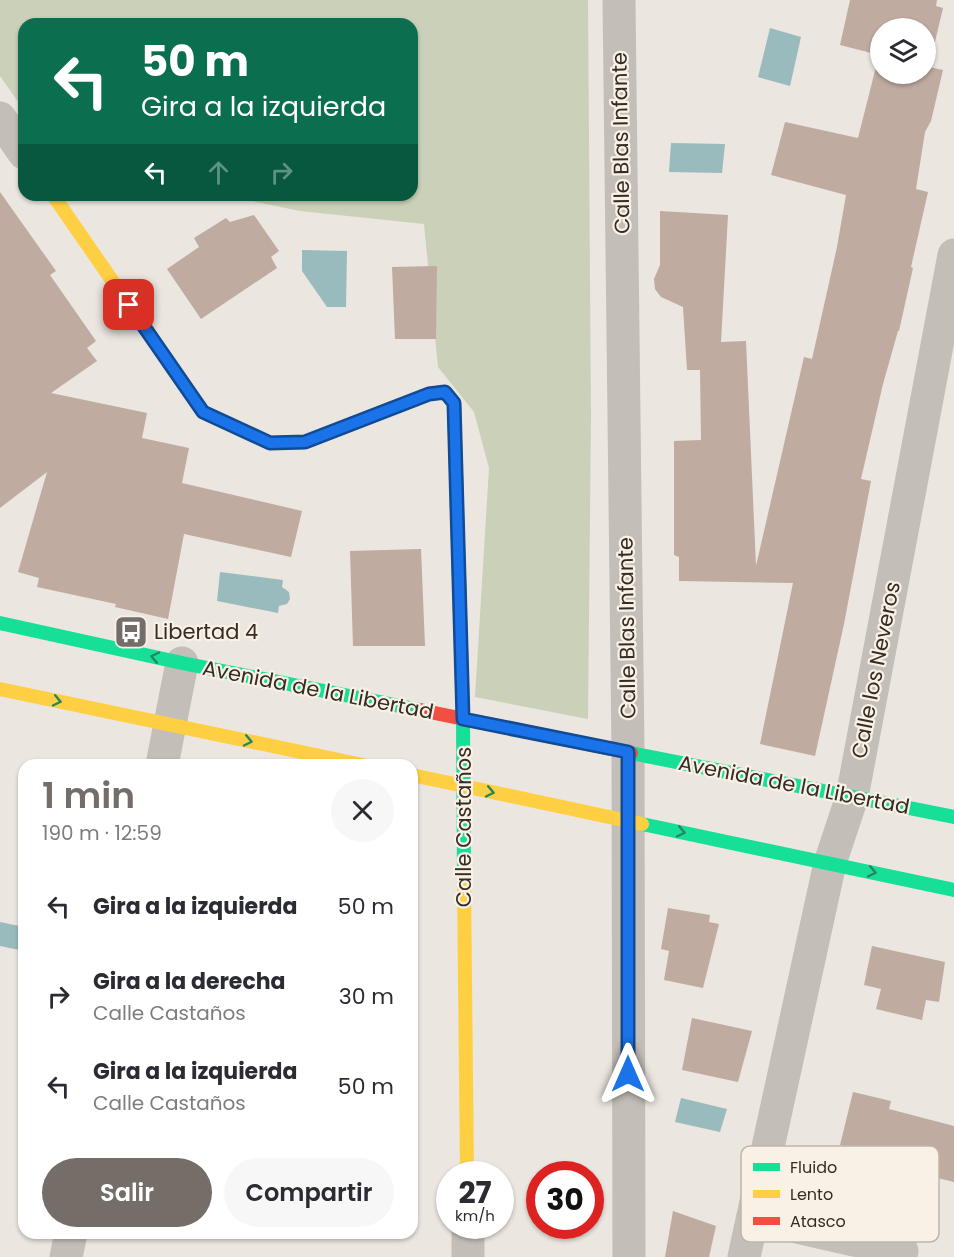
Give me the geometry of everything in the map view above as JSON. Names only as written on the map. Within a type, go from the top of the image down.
[{"type":"street","name":"Calle Blas Infante","points":[[619,0],[628,752],[629,1257]]},
{"type":"street","points":[[0,118],[18,144]]},
{"type":"street","name":"Calle Castaños","points":[[57,201],[203,412],[270,443],[305,442],[429,394],[445,392],[454,403],[463,719],[467,1161]]},
{"type":"street","name":"Calle los Neveros","points":[[768,1146],[830,863],[852,796],[954,258]]},
{"type":"street","name":"Avenida de la Libertad","points":[[0,623],[182,663],[954,817]]},
{"type":"street","points":[[163,759],[182,663]]},
{"type":"street","points":[[0,689],[334,759]]},
{"type":"street","points":[[418,777],[954,890]]},
{"type":"street","points":[[66,1257],[70,1239]]},
{"type":"street","points":[[468,1239],[468,1257]]},
{"type":"street","name":"Calle los Neveros","points":[[744,1257],[747,1242]]},
{"type":"street","points":[[863,1242],[902,1251]]},
{"type":"green space","points":[[0,0],[588,0],[591,416],[588,719],[475,697],[489,468],[474,412],[438,367],[424,224],[300,211],[252,201],[418,201],[418,18],[18,18],[18,102],[0,76]]},
{"type":"water","points":[[770,28],[801,37],[790,86],[758,77]]},
{"type":"water","points":[[671,143],[725,144],[722,173],[669,172]]},
{"type":"water","points":[[302,250],[347,251],[346,307],[327,307],[302,271]]},
{"type":"water","points":[[220,572],[283,580],[282,587],[289,592],[290,599],[287,604],[279,606],[278,613],[217,601]]},
{"type":"water","points":[[0,922],[18,926],[18,950],[0,946]]},
{"type":"water","points":[[681,1098],[727,1109],[720,1132],[675,1122]]},
{"type":"building","points":[[850,0],[937,0],[936,6],[943,8],[936,38],[936,18],[870,18],[870,53],[840,45]]},
{"type":"building","points":[[936,68],[943,70],[931,121],[925,132],[916,189],[928,192],[899,331],[883,384],[861,479],[871,481],[844,624],[815,756],[760,744],[793,583],[679,581],[679,557],[674,555],[674,441],[701,440],[700,370],[687,370],[683,307],[661,297],[655,289],[654,279],[660,265],[660,211],[728,215],[721,342],[746,341],[756,566],[804,357],[812,359],[846,195],[771,175],[785,122],[858,138],[872,84],[936,84]]},
{"type":"building","points":[[0,192],[56,271],[50,275],[96,341],[87,348],[97,361],[51,393],[147,413],[142,438],[189,448],[182,483],[302,511],[291,557],[184,534],[168,619],[115,607],[116,604],[37,587],[39,578],[18,572],[47,472],[0,508]]},
{"type":"building","points":[[254,215],[279,251],[271,257],[277,268],[201,319],[167,269],[199,247],[194,238],[226,218],[230,222]]},
{"type":"building","points":[[437,266],[436,339],[395,339],[392,267]]},
{"type":"building","points":[[421,549],[425,646],[353,646],[350,551]]},
{"type":"building","points":[[668,908],[710,915],[709,922],[719,924],[703,988],[664,980],[669,951],[661,949]]},
{"type":"building","points":[[872,946],[945,962],[939,1002],[926,1000],[922,1020],[876,1009],[881,989],[864,985]]},
{"type":"building","points":[[692,1018],[752,1031],[738,1082],[682,1070]]},
{"type":"building","points":[[853,1092],[891,1101],[889,1109],[954,1126],[954,1182],[939,1178],[939,1146],[840,1145]]},
{"type":"building","points":[[673,1211],[716,1226],[709,1257],[665,1257]]},
{"type":"traffic: fast","points":[[194,399],[203,412],[270,443],[305,442],[429,394],[445,392],[454,403],[463,719],[464,883]]},
{"type":"traffic: fast","points":[[0,623],[182,663],[420,710]]},
{"type":"traffic: fast","points":[[631,753],[954,817]]},
{"type":"traffic: fast","points":[[642,824],[954,890]]},
{"type":"traffic: slow","points":[[57,201],[194,399]]},
{"type":"traffic: slow","points":[[0,689],[334,759]]},
{"type":"traffic: slow","points":[[418,776],[642,824]]},
{"type":"traffic: slow","points":[[464,883],[467,1161]]},
{"type":"traffic: jam","points":[[420,710],[631,753]]},
{"type":"place","name":"Libertad 4","points":[[131,632]]},
{"type":"route","points":[[129,305],[203,412],[270,443],[305,442],[429,394],[445,392],[454,403],[463,719],[628,752],[628,1074]]}]
